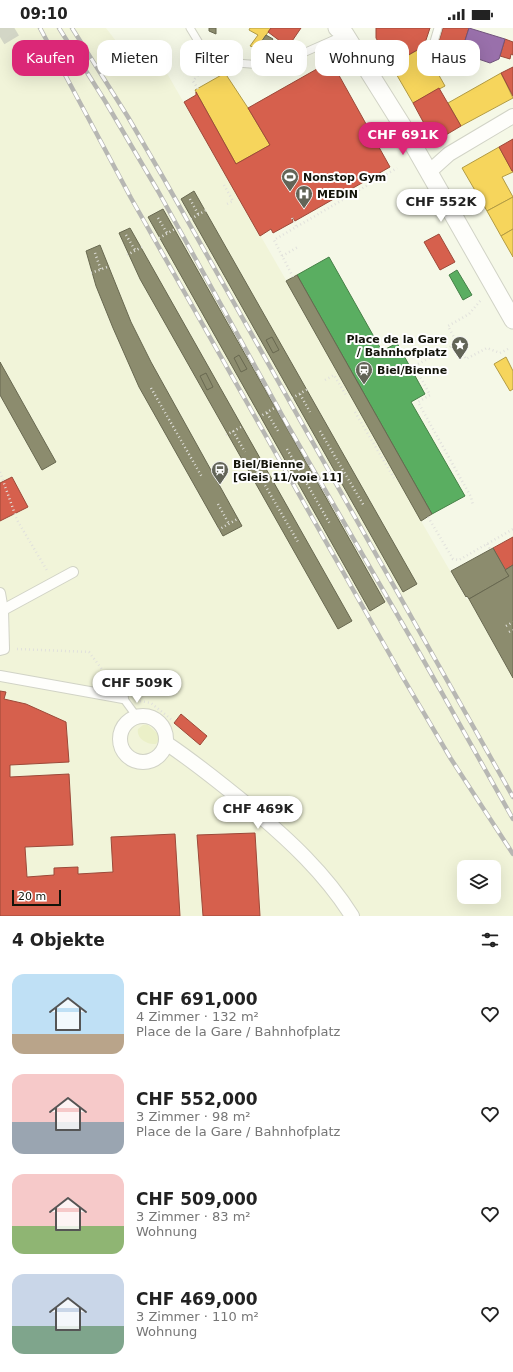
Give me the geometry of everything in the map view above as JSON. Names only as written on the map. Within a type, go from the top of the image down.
[{"type":"street","points":[[342,30],[402,125],[512,315]]},
{"type":"street","points":[[429,172],[449,154],[513,116]]},
{"type":"street","points":[[3,610],[73,572]]},
{"type":"street","points":[[0,593],[3,610],[2,649]]},
{"type":"street","points":[[0,676],[123,698]]},
{"type":"street","points":[[145,716],[159,722],[166,736],[166,743],[163,750],[153,760],[147,762],[133,760],[127,756],[123,750],[120,736],[126,724],[137,717],[145,716]]},
{"type":"street","points":[[166,743],[205,770],[278,830],[310,861],[352,916]]},
{"type":"lane","points":[[190,28],[197,40]]},
{"type":"lane","points":[[434,40],[438,28]]},
{"type":"lane","points":[[243,64],[274,66],[342,30]]},
{"type":"lane","points":[[110,680],[137,717]]},
{"type":"path","points":[[197,76],[193,81],[198,89]]},
{"type":"path","points":[[293,277],[274,240],[397,168]]},
{"type":"path","points":[[224,185],[233,201],[225,205]]},
{"type":"path","points":[[190,199],[198,214]]},
{"type":"path","points":[[191,219],[206,210]]},
{"type":"path","points":[[158,218],[167,233]]},
{"type":"path","points":[[292,218],[296,226]]},
{"type":"path","points":[[159,238],[175,229]]},
{"type":"path","points":[[126,235],[135,250]]},
{"type":"path","points":[[127,255],[142,246]]},
{"type":"path","points":[[282,256],[298,247]]},
{"type":"path","points":[[95,253],[101,270]]},
{"type":"path","points":[[91,273],[110,266]]},
{"type":"path","points":[[481,300],[469,314],[448,326],[457,343],[466,359],[487,348],[500,353],[508,349]]},
{"type":"path","points":[[411,368],[457,343]]},
{"type":"path","points":[[415,366],[430,395],[418,402],[471,497],[473,505]]},
{"type":"path","points":[[325,380],[334,375],[346,395]]},
{"type":"path","points":[[151,388],[202,477]]},
{"type":"path","points":[[292,398],[308,389]]},
{"type":"path","points":[[300,394],[310,412]]},
{"type":"path","points":[[260,417],[276,407]]},
{"type":"path","points":[[355,412],[394,478]]},
{"type":"path","points":[[267,413],[278,431]]},
{"type":"path","points":[[226,435],[243,426]]},
{"type":"path","points":[[233,431],[245,452]]},
{"type":"path","points":[[320,431],[364,506]]},
{"type":"path","points":[[287,449],[330,524]]},
{"type":"path","points":[[255,468],[298,542]]},
{"type":"path","points":[[0,472],[17,520],[54,582]]},
{"type":"path","points":[[218,504],[228,524]]},
{"type":"path","points":[[428,517],[452,560],[459,560],[487,544],[492,539],[513,529]]},
{"type":"path","points":[[218,530],[239,518]]},
{"type":"path","points":[[487,544],[490,549]]},
{"type":"path","points":[[506,626],[513,622]]},
{"type":"path","points":[[509,632],[513,630]]},
{"type":"path","points":[[2,649],[89,652],[110,680]]},
{"type":"path","points":[[123,698],[151,703],[172,720]]},
{"type":"shaded area","points":[[0,28],[106,28],[115,40],[97,40],[97,76],[169,76],[286,280],[329,257],[465,496],[421,521],[467,600],[469,599],[513,678],[513,916],[0,916]]},
{"type":"shaded area","points":[[143,725],[148,725],[159,735],[159,740],[156,744],[146,742],[140,738],[138,729]]},
{"type":"building: Wohnen","points":[[250,28],[271,28],[263,40],[254,40],[258,35],[249,30]]},
{"type":"building: Wohnen","points":[[417,50],[417,76],[439,76],[445,86],[413,103],[397,76],[409,76],[409,55]]},
{"type":"building: Wohnen","points":[[501,73],[513,98],[461,126],[448,103]]},
{"type":"building: Wohnen","points":[[220,76],[227,76],[270,145],[236,164],[195,90]]},
{"type":"building: Wohnen","points":[[499,147],[513,172],[502,177],[513,197],[487,211],[462,168]]},
{"type":"building: Wohnen","points":[[513,197],[513,229],[501,236],[487,211]]},
{"type":"building: Wohnen","points":[[513,229],[513,257],[501,236]]},
{"type":"building: Wohnen","points":[[506,357],[513,371],[513,389],[510,391],[494,364]]},
{"type":"building: Handel","points":[[271,28],[301,28],[293,40],[279,40],[268,32]]},
{"type":"building: Handel","points":[[376,28],[430,28],[426,40],[417,40],[417,50],[409,55],[409,40],[377,40]]},
{"type":"building: Handel","points":[[443,28],[469,28],[465,40],[439,40]]},
{"type":"building: Handel","points":[[505,39],[513,42],[513,55],[511,54],[510,59],[500,56]]},
{"type":"building: Handel","points":[[513,67],[513,96],[501,73]]},
{"type":"building: Handel","points":[[315,70],[315,76],[339,76],[390,167],[295,221],[292,218],[293,222],[273,233],[271,229],[260,236],[184,102],[196,95],[196,92],[236,164],[270,145],[248,108],[307,76]]},
{"type":"building: Handel","points":[[439,88],[461,126],[434,142],[413,103]]},
{"type":"building: Handel","points":[[513,139],[513,171],[512,171],[499,147]]},
{"type":"building: Handel","points":[[439,234],[455,262],[440,270],[424,242]]},
{"type":"building: Handel","points":[[12,477],[28,507],[0,521],[0,483]]},
{"type":"building: Handel","points":[[513,537],[513,565],[505,570],[493,548]]},
{"type":"building: Handel","points":[[0,691],[6,692],[4,699],[26,704],[66,722],[69,762],[10,765],[10,777],[69,774],[73,845],[25,847],[27,877],[54,875],[54,868],[78,867],[78,874],[113,872],[111,837],[175,834],[180,916],[0,916]]},
{"type":"building: Handel","points":[[181,714],[207,736],[200,745],[174,723]]},
{"type":"building: Handel","points":[[255,833],[260,916],[203,916],[197,835]]},
{"type":"building: Büros","points":[[469,28],[505,39],[499,59],[490,63],[480,60],[480,40],[465,40]]},
{"type":"building: Öffentlich","points":[[329,257],[382,351],[397,343],[425,394],[411,402],[465,496],[432,514],[297,275]]},
{"type":"building: Öffentlich","points":[[457,270],[472,295],[463,300],[449,275]]},
{"type":"building: Industrie","points":[[209,28],[216,28],[216,34],[209,31]]},
{"type":"building: Industrie","points":[[266,35],[273,39],[272,40],[263,40]]},
{"type":"building: Industrie","points":[[194,191],[417,584],[403,592],[181,199]]},
{"type":"building: Industrie","points":[[163,209],[385,602],[370,611],[148,217]]},
{"type":"building: Industrie","points":[[130,228],[352,621],[338,629],[140,279],[119,233]]},
{"type":"building: Industrie","points":[[100,245],[131,322],[151,362],[242,526],[223,536],[139,387],[113,328],[96,286],[86,251]]},
{"type":"building: Industrie","points":[[297,275],[432,514],[421,521],[286,281]]},
{"type":"building: Industrie","points":[[272,337],[279,350],[273,353],[266,340]]},
{"type":"building: Industrie","points":[[239,355],[247,369],[241,372],[234,358]]},
{"type":"building: Industrie","points":[[0,362],[56,462],[42,470],[0,395]]},
{"type":"building: Industrie","points":[[206,373],[213,387],[207,390],[200,376]]},
{"type":"building: Industrie","points":[[493,548],[509,576],[469,599],[467,596],[466,597],[451,571]]},
{"type":"building: Industrie","points":[[513,565],[513,678],[469,599],[509,576],[505,570]]},
{"type":"tunnel","points":[[0,37],[15,28]]},
{"type":"railway","points":[[40,28],[131,198],[402,676],[451,759],[513,854]]},
{"type":"railway","points":[[59,28],[105,101],[158,191],[287,424],[420,654],[513,819]]},
{"type":"railway","points":[[72,28],[128,117],[164,179],[513,797]]},
{"type":"place","name":"Nonstop Gym","points":[[290,192]]},
{"type":"place","name":"MEDIN","points":[[304,209]]},
{"type":"place","name":"Place de la Gare / Bahnhofplatz","points":[[460,360]]},
{"type":"place","name":"Biel/Bienne","points":[[364,385]]},
{"type":"place","name":"Biel/Bienne [Gleis 11/voie 11]","points":[[220,485]]}]
